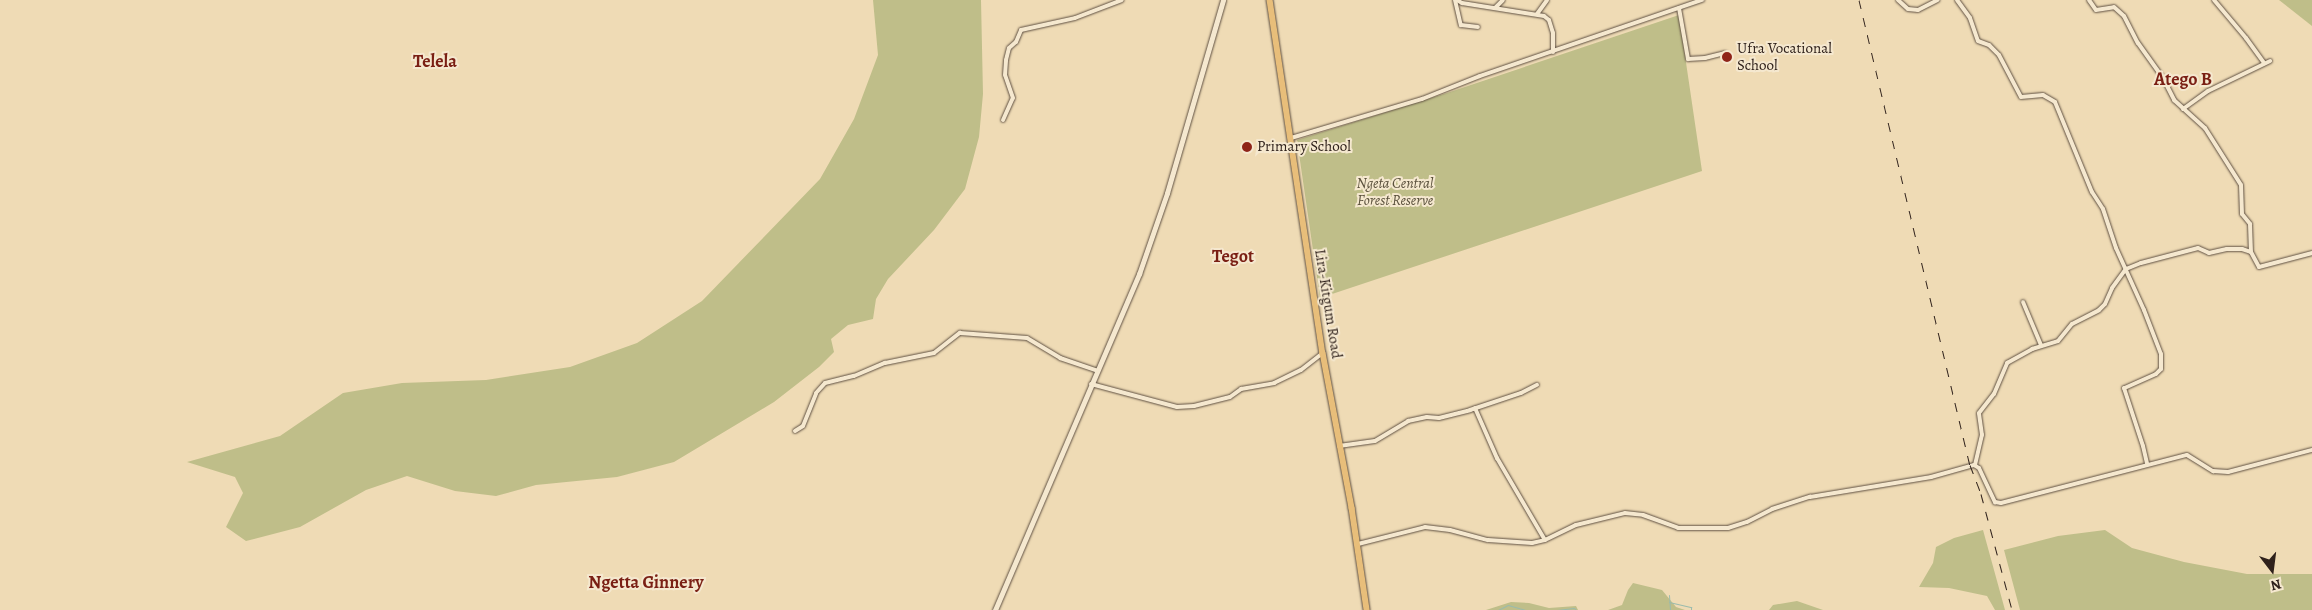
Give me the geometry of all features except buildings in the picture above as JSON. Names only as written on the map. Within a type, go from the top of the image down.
[{"type":"main road","points":[[995,610],[1133,289],[1167,193],[1223,0]]},
{"type":"main road","name":"Lira-Kitgum Road","points":[[1270,0],[1323,353],[1358,544],[1366,610]]},
{"type":"street","points":[[1003,120],[1013,98],[1005,75],[1006,60],[1009,48],[1016,42],[1021,30],[1075,18],[1121,0]]},
{"type":"street","points":[[1456,0],[1462,3],[1544,16],[1551,25],[1554,39],[1553,52]]},
{"type":"street","points":[[1456,0],[1461,25],[1478,27]]},
{"type":"street","points":[[1495,8],[1503,0]]},
{"type":"street","points":[[1537,14],[1547,0]]},
{"type":"street","points":[[1291,138],[1422,99],[1480,76],[1702,0]]},
{"type":"street","points":[[1898,0],[1908,10],[1918,10],[1938,0]]},
{"type":"street","points":[[1957,0],[1970,18],[1978,41],[1995,49],[2021,97],[2043,95],[2055,102],[2092,192],[2103,209],[2126,269],[2150,323],[2162,360],[2161,369],[2156,374],[2124,388],[2147,464]]},
{"type":"street","points":[[2089,0],[2096,10],[2114,6],[2124,16],[2138,43],[2163,78],[2174,100],[2205,128],[2241,185],[2242,214],[2250,224],[2251,252],[2261,268],[2312,253]]},
{"type":"street","points":[[2214,0],[2264,63]]},
{"type":"street","points":[[1679,8],[1688,59],[1705,58],[1725,53]]},
{"type":"street","points":[[2183,109],[2192,100],[2208,91],[2270,61]]},
{"type":"street","points":[[1976,465],[1982,435],[1979,413],[1994,394],[2002,370],[2007,363],[2041,345],[2058,341],[2072,324],[2099,310],[2109,298],[2112,288],[2126,269],[2141,263],[2198,248],[2209,253],[2227,249],[2251,252]]},
{"type":"street","points":[[2023,302],[2041,345]]},
{"type":"street","points":[[795,431],[803,426],[816,393],[825,383],[854,376],[885,363],[934,354],[960,333],[1027,338],[1060,358],[1098,371]]},
{"type":"street","points":[[1092,384],[1177,407],[1194,406],[1230,397],[1241,389],[1274,383],[1301,370],[1323,353]]},
{"type":"street","points":[[1339,446],[1375,440],[1411,420],[1439,418],[1521,393],[1537,385]]},
{"type":"street","points":[[1475,408],[1497,458],[1545,540]]},
{"type":"street","points":[[1976,465],[1982,472],[1992,498],[1997,503],[2030,497],[2147,464],[2187,455],[2213,471],[2228,472],[2312,450]]},
{"type":"street","points":[[1358,544],[1425,527],[1450,530],[1488,540],[1527,543],[1545,540],[1576,525],[1624,512],[1642,515],[1678,528],[1728,528],[1747,522],[1772,509],[1810,497],[1931,477],[1976,465]]},
{"type":"green space","points":[[873,0],[981,0],[983,94],[979,137],[965,189],[934,230],[888,279],[876,299],[873,319],[848,325],[831,339],[834,352],[819,367],[774,402],[674,462],[617,477],[536,485],[496,496],[455,491],[407,476],[366,490],[300,527],[246,541],[226,527],[243,493],[235,477],[187,462],[280,436],[343,393],[402,383],[486,380],[570,367],[637,343],[702,301],[820,179],[854,119],[878,55]]},
{"type":"green space","points":[[2279,0],[2312,0],[2312,26]]},
{"type":"green space","name":"Ngeta Central Forest Reserve","points":[[1679,15],[1702,171],[1320,298],[1297,140],[1450,92]]},
{"type":"green space","points":[[1983,530],[2005,610],[1995,610],[1987,596],[1949,588],[1919,587],[1933,563],[1936,547],[1954,538]]},
{"type":"green space","points":[[2105,530],[2132,548],[2184,562],[2247,574],[2312,574],[2312,610],[2020,610],[2004,550],[2058,536]]},
{"type":"green space","points":[[1633,583],[1662,590],[1676,607],[1685,610],[1608,610],[1622,605]]},
{"type":"green space","points":[[1797,601],[1823,610],[1769,610],[1773,605]]},
{"type":"green space","points":[[1511,602],[1529,603],[1549,608],[1576,606],[1578,610],[1486,610]]},
{"type":"waterway","points":[[1669,595],[1670,610]]},
{"type":"waterway","points":[[1669,602],[1691,607],[1691,610]]},
{"type":"waterway","points":[[1498,610],[1508,605],[1525,610]]},
{"type":"waterway","points":[[1557,610],[1574,608],[1576,610]]},
{"type":"railway","points":[[1859,0],[1970,465],[1981,494],[2012,610]]},
{"type":"place","name":"Ufra Vocational School","points":[[1727,57]]},
{"type":"place","name":"Primary School","points":[[1247,147]]},
{"type":"district","name":"Telela","points":[[435,61]]},
{"type":"district","name":"Atego B","points":[[2183,79]]},
{"type":"district","name":"Tegot","points":[[1233,256]]},
{"type":"district","name":"Ngetta Ginnery","points":[[646,582]]}]
